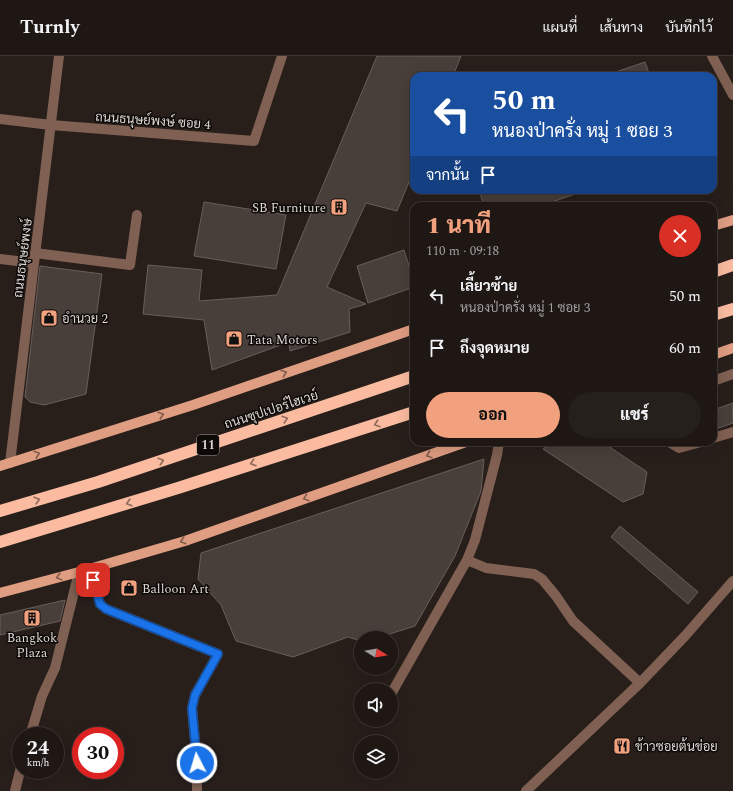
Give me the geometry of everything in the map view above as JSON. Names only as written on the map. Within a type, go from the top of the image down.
[{"type":"highway","points":[[717,271],[733,265]]},
{"type":"highway","points":[[717,314],[733,309]]},
{"type":"highway","name":"ถนนซุปเปอร์ไฮเวย์","points":[[0,511],[98,482],[410,377]]},
{"type":"highway","name":"11","points":[[0,542],[178,488],[410,413]]},
{"type":"main road","points":[[717,225],[733,220]]},
{"type":"main road","points":[[5,464],[193,405],[410,330]]},
{"type":"main road","points":[[717,354],[733,348]]},
{"type":"main road","points":[[0,593],[185,541],[455,446]]},
{"type":"street","name":"ถนนธนุษย์พงษ์","points":[[5,464],[35,258],[59,56]]},
{"type":"street","name":"ถนนธนุษย์พงษ์ ซอย 4","points":[[0,119],[51,125],[254,141],[282,56]]},
{"type":"street","points":[[712,56],[733,95]]},
{"type":"street","points":[[0,259],[35,258],[130,265],[137,215]]},
{"type":"street","points":[[717,380],[733,374]]},
{"type":"street","points":[[717,437],[733,432]]},
{"type":"street","points":[[397,683],[467,560],[476,540],[498,455],[499,446]]},
{"type":"street","points":[[676,446],[679,448],[686,446]]},
{"type":"street","points":[[467,560],[486,568],[534,574],[542,579],[573,621],[640,683]]},
{"type":"street","points":[[90,568],[100,604],[106,609],[218,654],[195,695],[192,708],[197,763],[197,791]]},
{"type":"street","points":[[33,727],[42,696],[55,668],[79,572]]},
{"type":"street","points":[[526,791],[640,683],[685,636],[733,581]]},
{"type":"street","points":[[15,791],[18,779]]},
{"type":"building","name":"SB Furniture","points":[[377,56],[461,56],[455,72],[410,72],[410,180],[397,211],[366,203],[327,287],[366,304],[349,309],[350,332],[290,351],[289,342],[212,370],[204,320],[143,314],[148,265],[202,270],[199,301],[277,295]]},
{"type":"building","points":[[645,62],[649,72],[616,72]]},
{"type":"building","points":[[480,194],[575,194],[552,202],[483,202]]},
{"type":"building","points":[[204,202],[286,215],[276,269],[194,256]]},
{"type":"building","points":[[404,250],[410,269],[410,288],[368,303],[357,266]]},
{"type":"building","points":[[40,266],[102,274],[86,394],[44,405],[30,402],[25,397]]},
{"type":"building","points":[[733,403],[733,423],[717,429],[717,409]]},
{"type":"building","points":[[548,446],[608,446],[647,472],[643,494],[623,502],[543,449]]},
{"type":"building","points":[[484,459],[481,491],[455,556],[415,626],[398,631],[354,631],[354,639],[348,637],[293,657],[236,641],[221,605],[198,579],[201,553]]},
{"type":"building","points":[[620,526],[698,592],[688,604],[611,537]]},
{"type":"building","name":"Bangkok Plaza","points":[[65,600],[60,621],[0,635],[0,615]]},
{"type":"place","name":"SB Furniture","points":[[339,207]]},
{"type":"place","name":"อำนวย 2","points":[[49,318]]},
{"type":"place","name":"Tata Motors","points":[[234,339]]},
{"type":"place","name":"Balloon Art","points":[[129,588]]},
{"type":"place","name":"Bangkok Plaza","points":[[32,618]]},
{"type":"place","name":"ข้าวซอยต้นข่อย","points":[[622,746]]},
{"type":"route","points":[[93,580],[100,604],[106,609],[218,654],[195,695],[192,708],[197,763]]}]
